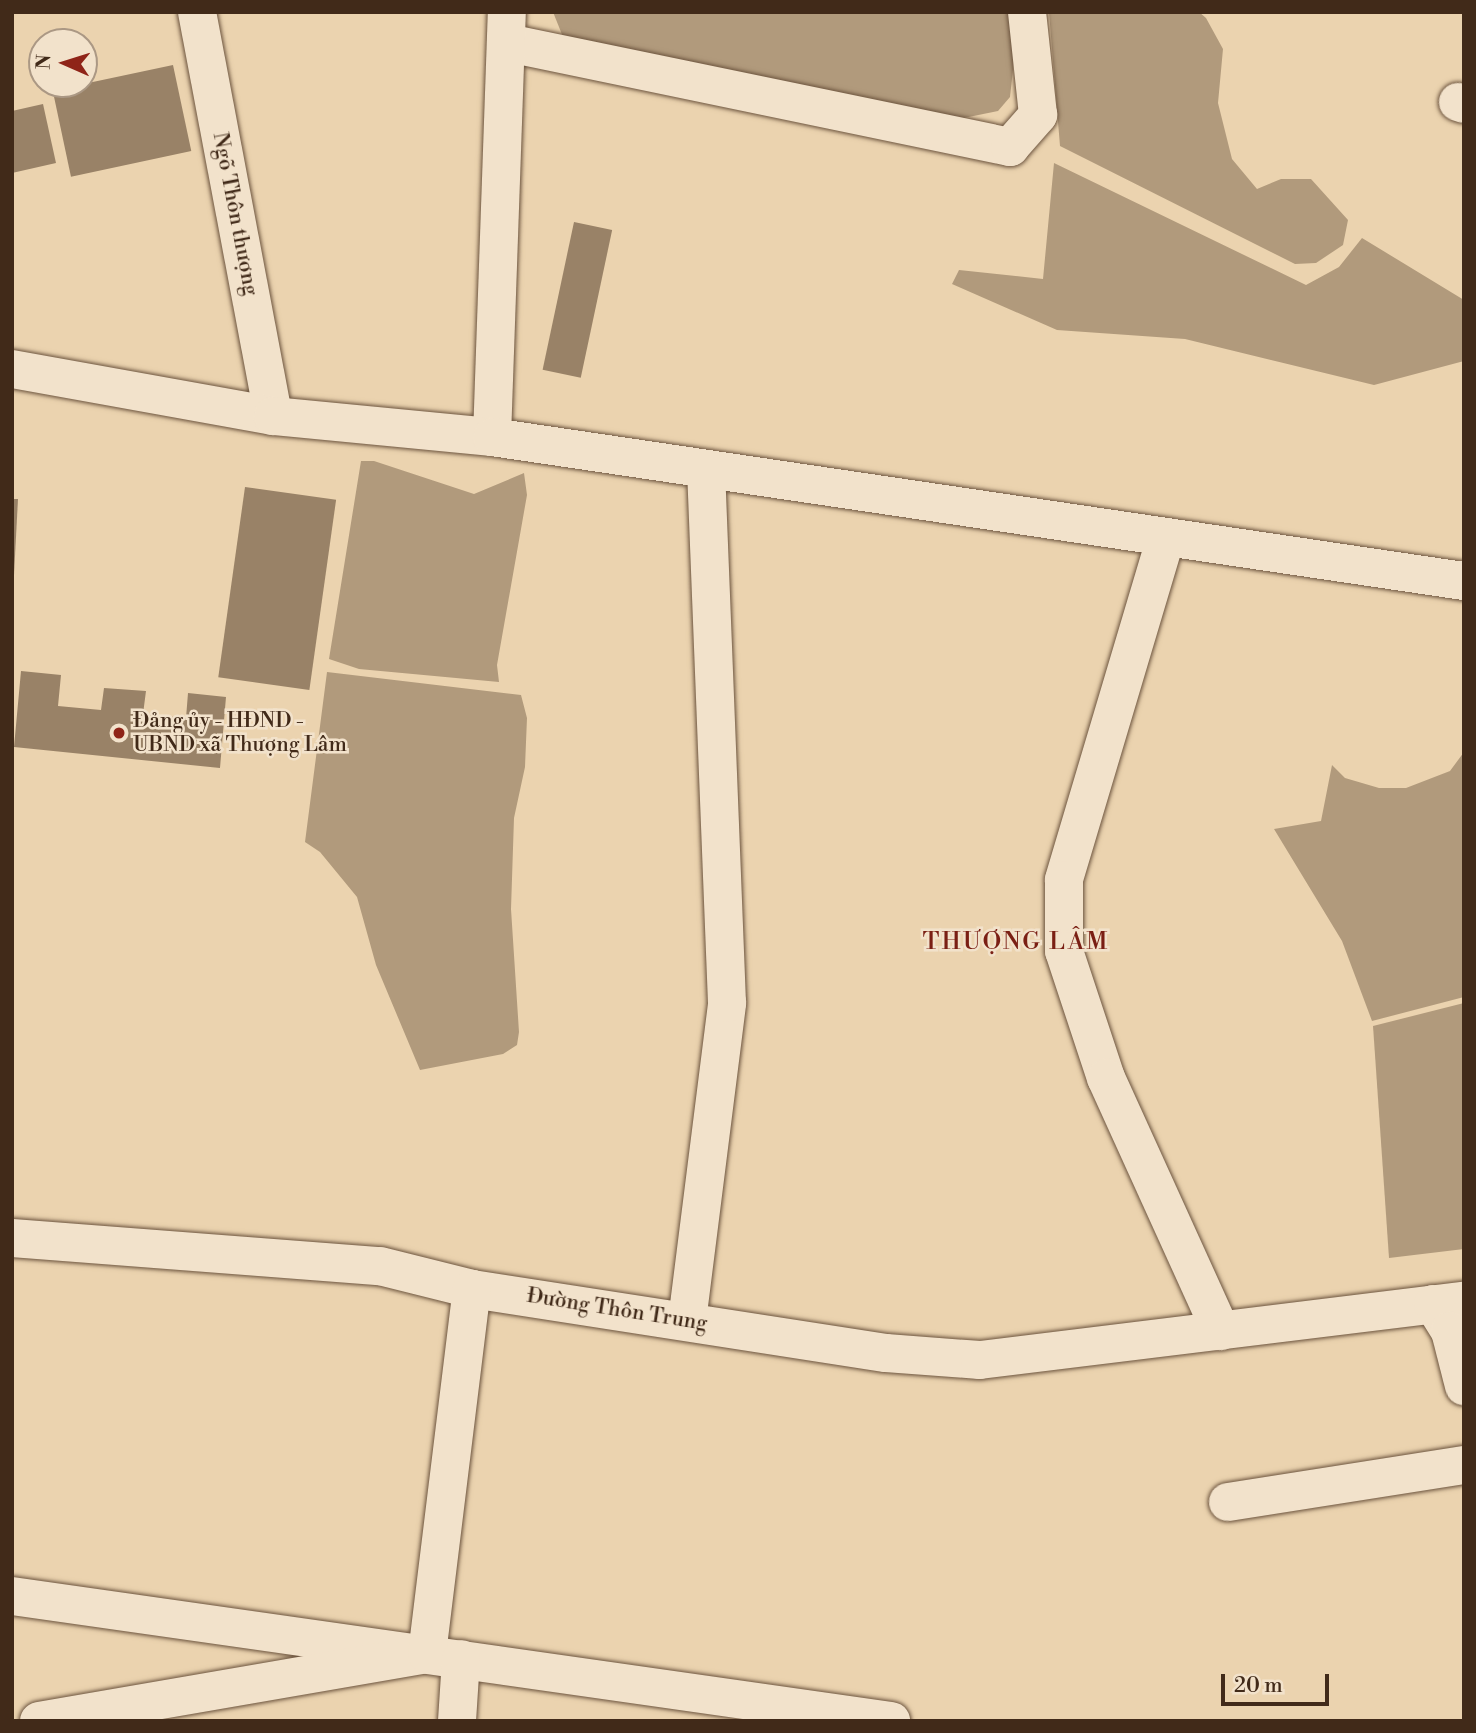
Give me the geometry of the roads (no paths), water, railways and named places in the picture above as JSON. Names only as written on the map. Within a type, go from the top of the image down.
[{"type":"street","name":"Ngõ Thôn thượng","points":[[197,12],[273,416]]},
{"type":"street","points":[[492,437],[508,28],[1010,147],[1038,115],[1027,12]]},
{"type":"street","points":[[12,369],[273,416],[492,437],[1464,581]]},
{"type":"street","points":[[687,1321],[727,1003],[706,469]]},
{"type":"street","points":[[1166,537],[1064,880],[1064,951],[1106,1078],[1221,1331]]},
{"type":"street","name":"Đường Thôn Trung","points":[[12,1238],[380,1266],[472,1289],[886,1353],[980,1360],[1448,1302]]},
{"type":"street","points":[[457,1721],[444,1656],[472,1289]]},
{"type":"street","points":[[1448,1302],[1450,1331],[1464,1387]]},
{"type":"street","points":[[1228,1502],[1464,1465]]},
{"type":"street","points":[[12,1596],[891,1721]]},
{"type":"street","points":[[39,1721],[444,1656]]},
{"type":"place","name":"Đảng ủy - HĐND - UBND xã Thượng Lâm","points":[[119,733]]},
{"type":"district","name":"THƯỢNG LÂM","points":[[1016,943]]}]
